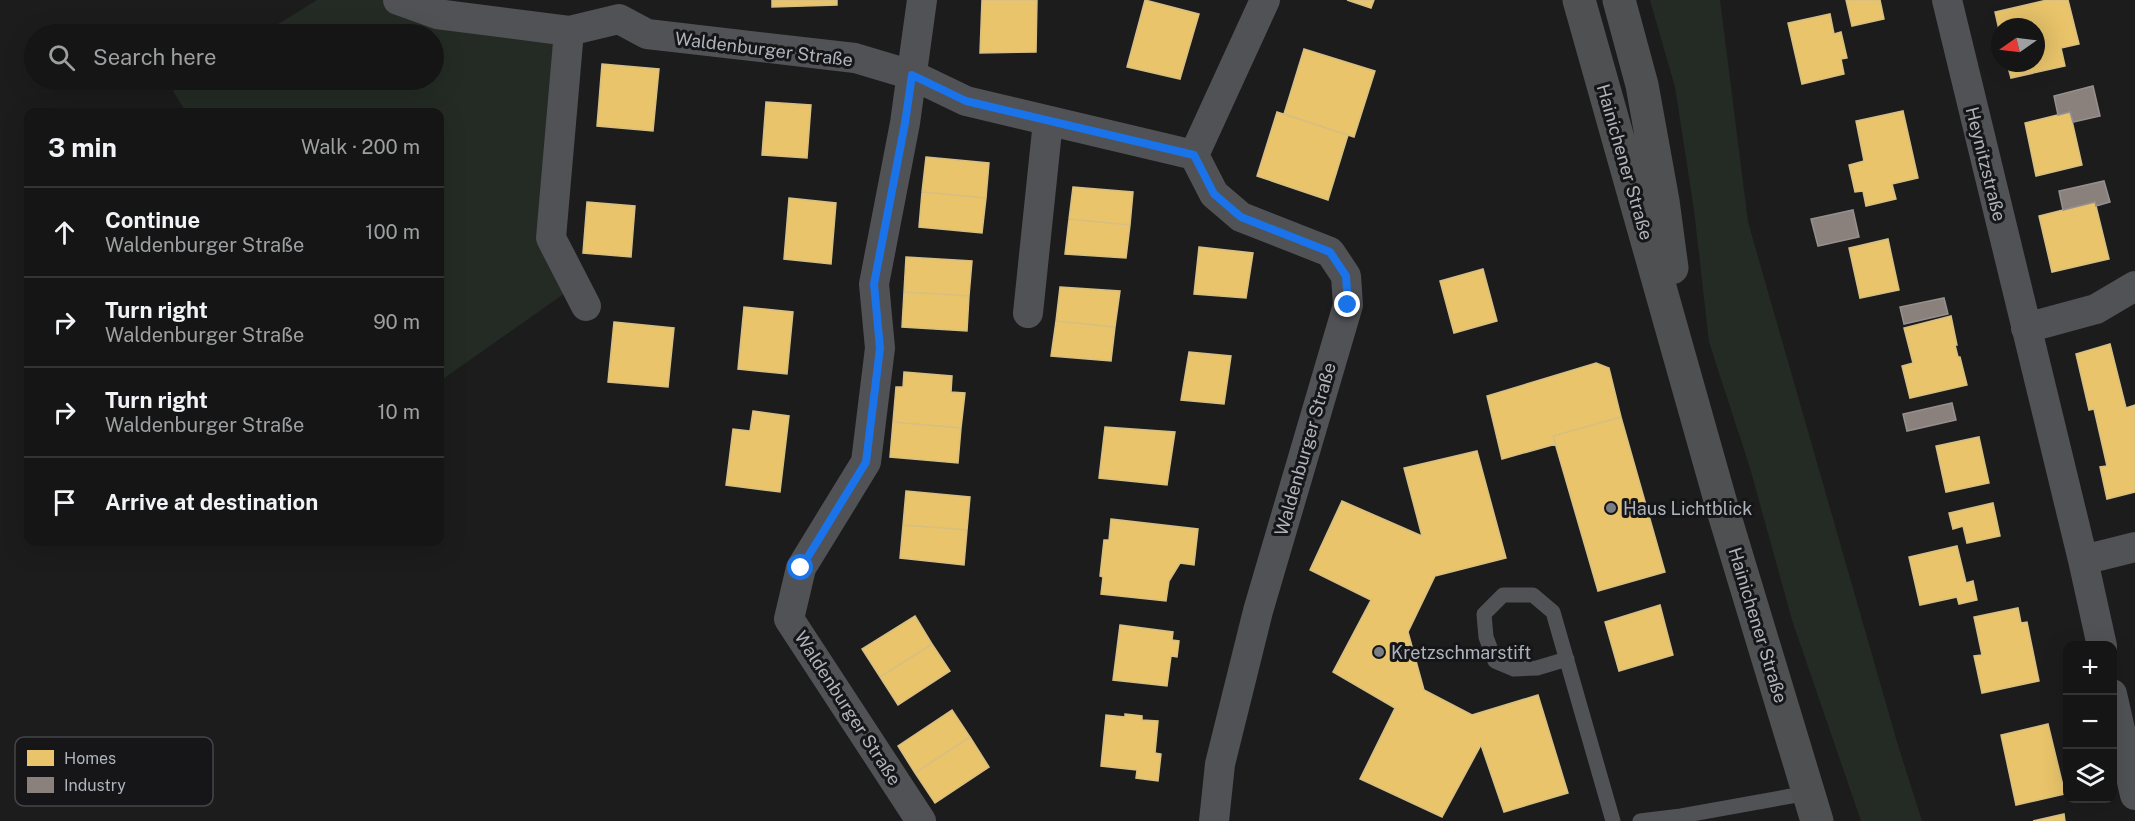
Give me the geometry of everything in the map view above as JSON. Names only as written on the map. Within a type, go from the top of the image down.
[{"type":"main road","name":"Hainichener Straße","points":[[1579,0],[1726,518],[1813,807]]},
{"type":"main road","name":"Hainichener Straße","points":[[1619,0],[1642,85],[1664,201],[1681,359]]},
{"type":"street","name":"Waldenburger Straße","points":[[398,0],[437,14],[569,31],[616,10],[647,34],[855,58],[912,75],[966,101],[1194,155],[1214,194],[1241,217],[1330,252],[1346,276],[1348,305],[1258,611],[1220,764],[1214,821]]},
{"type":"street","name":"Waldenburger Straße","points":[[921,821],[789,619],[801,568],[866,462],[880,348],[874,284],[905,123],[922,0]]},
{"type":"street","points":[[1194,155],[1265,0]]},
{"type":"street","name":"Heynitzstraße","points":[[1947,0],[2101,641]]},
{"type":"street","points":[[569,31],[551,238],[586,306]]},
{"type":"street","points":[[1028,313],[1048,121]]},
{"type":"street","points":[[2026,328],[2096,309],[2135,286]]},
{"type":"street","points":[[2083,560],[2135,547]]},
{"type":"street","points":[[2112,695],[2135,795]]},
{"type":"lane","points":[[1567,659],[1537,668],[1525,669],[1514,669],[1495,661],[1486,637],[1484,614],[1503,595],[1533,595],[1553,612],[1567,659],[1613,821]]},
{"type":"lane","points":[[1640,821],[1813,807]]},
{"type":"shaded area","points":[[317,0],[398,0],[569,31],[551,238],[575,286],[444,378],[444,108],[184,108],[173,91],[444,90],[444,24],[278,24]]},
{"type":"shaded area","points":[[1650,0],[1720,0],[1748,222],[1897,742],[1922,821],[1861,821],[1792,620],[1750,468],[1709,342],[1694,210],[1675,87]]},
{"type":"building: Homes","points":[[772,0],[837,0],[837,5],[772,7]]},
{"type":"building: Homes","points":[[982,0],[1037,0],[1036,52],[980,53]]},
{"type":"building: Homes","points":[[1145,0],[1199,14],[1180,79],[1127,67]]},
{"type":"building: Homes","points":[[1347,0],[1374,0],[1371,8]]},
{"type":"building: Homes","points":[[1846,0],[1880,0],[1884,19],[1852,26]]},
{"type":"building: Homes","points":[[2047,0],[2068,0],[2079,44],[2061,48],[2065,66],[2045,70],[2045,18],[1996,18],[1995,12]]},
{"type":"building: Homes","points":[[1830,14],[1834,34],[1841,32],[1847,58],[1841,59],[1844,74],[1802,84],[1788,23]]},
{"type":"building: Homes","points":[[1304,49],[1375,71],[1354,137],[1284,114]]},
{"type":"building: Homes","points":[[602,64],[659,69],[653,131],[597,126]]},
{"type":"building: Homes","points":[[2009,72],[2038,72],[2011,78]]},
{"type":"building: Homes","points":[[766,102],[811,105],[807,158],[762,155]]},
{"type":"building: Homes","points":[[1903,111],[1918,178],[1892,184],[1896,199],[1866,206],[1863,191],[1855,192],[1849,165],[1864,161],[1856,121]]},
{"type":"building: Homes","points":[[1277,112],[1348,135],[1328,200],[1257,176]]},
{"type":"building: Homes","points":[[2070,112],[2082,165],[2036,176],[2025,123]]},
{"type":"building: Homes","points":[[926,157],[989,163],[986,198],[922,192]]},
{"type":"building: Homes","points":[[1073,187],[1133,192],[1130,225],[1069,219]]},
{"type":"building: Homes","points":[[922,192],[986,198],[982,233],[919,227]]},
{"type":"building: Homes","points":[[789,198],[836,203],[831,264],[784,259]]},
{"type":"building: Homes","points":[[587,202],[635,206],[631,257],[583,253]]},
{"type":"building: Homes","points":[[2095,202],[2109,259],[2052,272],[2039,216]]},
{"type":"building: Homes","points":[[1069,219],[1130,225],[1126,258],[1065,254]]},
{"type":"building: Homes","points":[[1888,239],[1899,290],[1860,298],[1849,248]]},
{"type":"building: Homes","points":[[1199,247],[1253,253],[1246,298],[1194,294]]},
{"type":"building: Homes","points":[[906,257],[972,261],[969,296],[904,292]]},
{"type":"building: Homes","points":[[1483,269],[1497,321],[1454,333],[1440,281]]},
{"type":"building: Homes","points":[[1060,287],[1120,291],[1115,327],[1056,321]]},
{"type":"building: Homes","points":[[904,292],[969,296],[967,331],[902,327]]},
{"type":"building: Homes","points":[[744,307],[793,312],[787,374],[738,369]]},
{"type":"building: Homes","points":[[1951,316],[1957,345],[1955,345],[1967,385],[1910,398],[1902,366],[1913,363],[1904,328]]},
{"type":"building: Homes","points":[[1056,321],[1115,327],[1111,361],[1051,356]]},
{"type":"building: Homes","points":[[614,322],[674,328],[668,387],[608,382]]},
{"type":"building: Homes","points":[[2110,344],[2126,408],[2135,405],[2135,492],[2107,499],[2100,467],[2107,466],[2094,409],[2089,410],[2076,354]]},
{"type":"building: Homes","points":[[1189,352],[1231,356],[1224,404],[1181,400]]},
{"type":"building: Homes","points":[[1596,363],[1609,368],[1621,417],[1553,436],[1556,444],[1502,459],[1487,396]]},
{"type":"building: Homes","points":[[904,372],[952,376],[951,392],[965,393],[961,428],[893,422],[896,387],[903,387]]},
{"type":"building: Homes","points":[[753,411],[789,416],[780,492],[726,485],[733,429],[750,431]]},
{"type":"building: Homes","name":"Haus Lichtblick","points":[[1621,417],[1665,572],[1598,591],[1553,436]]},
{"type":"building: Homes","points":[[893,422],[961,428],[958,463],[890,457]]},
{"type":"building: Homes","points":[[1105,427],[1175,432],[1167,485],[1099,478]]},
{"type":"building: Homes","points":[[1979,437],[1989,483],[1946,492],[1936,446]]},
{"type":"building: Homes","name":"Kretzschmarstift","points":[[1477,451],[1506,558],[1435,576],[1408,632],[1424,690],[1472,715],[1538,695],[1568,793],[1504,812],[1481,745],[1442,817],[1360,779],[1395,708],[1333,672],[1371,600],[1310,570],[1342,501],[1422,536],[1404,468]]},
{"type":"building: Homes","points":[[906,491],[970,497],[967,530],[903,525]]},
{"type":"building: Homes","points":[[1993,503],[2000,536],[1967,543],[1963,526],[1953,529],[1949,513]]},
{"type":"building: Homes","points":[[1111,519],[1198,529],[1194,565],[1180,563],[1169,581],[1166,601],[1101,594],[1103,577],[1100,576],[1104,540],[1109,540]]},
{"type":"building: Homes","points":[[903,525],[967,530],[964,565],[900,558]]},
{"type":"building: Homes","points":[[1957,546],[1966,583],[1973,581],[1977,600],[1959,604],[1957,597],[1920,605],[1909,557]]},
{"type":"building: Homes","points":[[1660,605],[1673,655],[1619,671],[1605,622]]},
{"type":"building: Homes","points":[[2018,608],[2021,623],[2027,622],[2039,681],[1982,693],[1974,656],[1982,655],[1974,617]]},
{"type":"building: Homes","points":[[915,616],[932,644],[880,677],[862,649]]},
{"type":"building: Homes","points":[[1120,625],[1173,632],[1172,640],[1179,641],[1177,657],[1171,656],[1167,686],[1113,680]]},
{"type":"building: Homes","points":[[932,644],[950,671],[898,705],[880,677]]},
{"type":"building: Homes","points":[[952,710],[970,737],[915,773],[898,746]]},
{"type":"building: Homes","points":[[1125,714],[1142,716],[1142,720],[1158,721],[1155,753],[1161,754],[1158,781],[1136,778],[1137,770],[1101,766],[1106,715],[1125,717]]},
{"type":"building: Homes","points":[[2048,724],[2063,786],[2063,794],[2016,805],[2001,735]]},
{"type":"building: Homes","points":[[970,737],[989,767],[935,803],[915,773]]},
{"type":"building: Homes","points":[[2064,814],[2065,821],[2033,821]]},
{"type":"building: Industry","points":[[2093,86],[2100,116],[2073,122],[2070,112],[2058,115],[2054,96]]},
{"type":"building: Industry","points":[[2104,181],[2110,202],[2096,206],[2095,202],[2063,210],[2059,191]]},
{"type":"building: Industry","points":[[1853,210],[1859,237],[1818,246],[1811,219]]},
{"type":"building: Industry","points":[[1944,298],[1948,314],[1904,324],[1900,307]]},
{"type":"building: Industry","points":[[1952,403],[1956,420],[1907,431],[1903,414]]},
{"type":"place","name":"Haus Lichtblick","points":[[1611,508]]},
{"type":"place","name":"Kretzschmarstift","points":[[1379,652]]},
{"type":"route","points":[[801,568],[866,462],[880,348],[874,284],[912,75],[966,101],[1194,155],[1214,194],[1241,217],[1330,252],[1346,276],[1348,305]]}]
